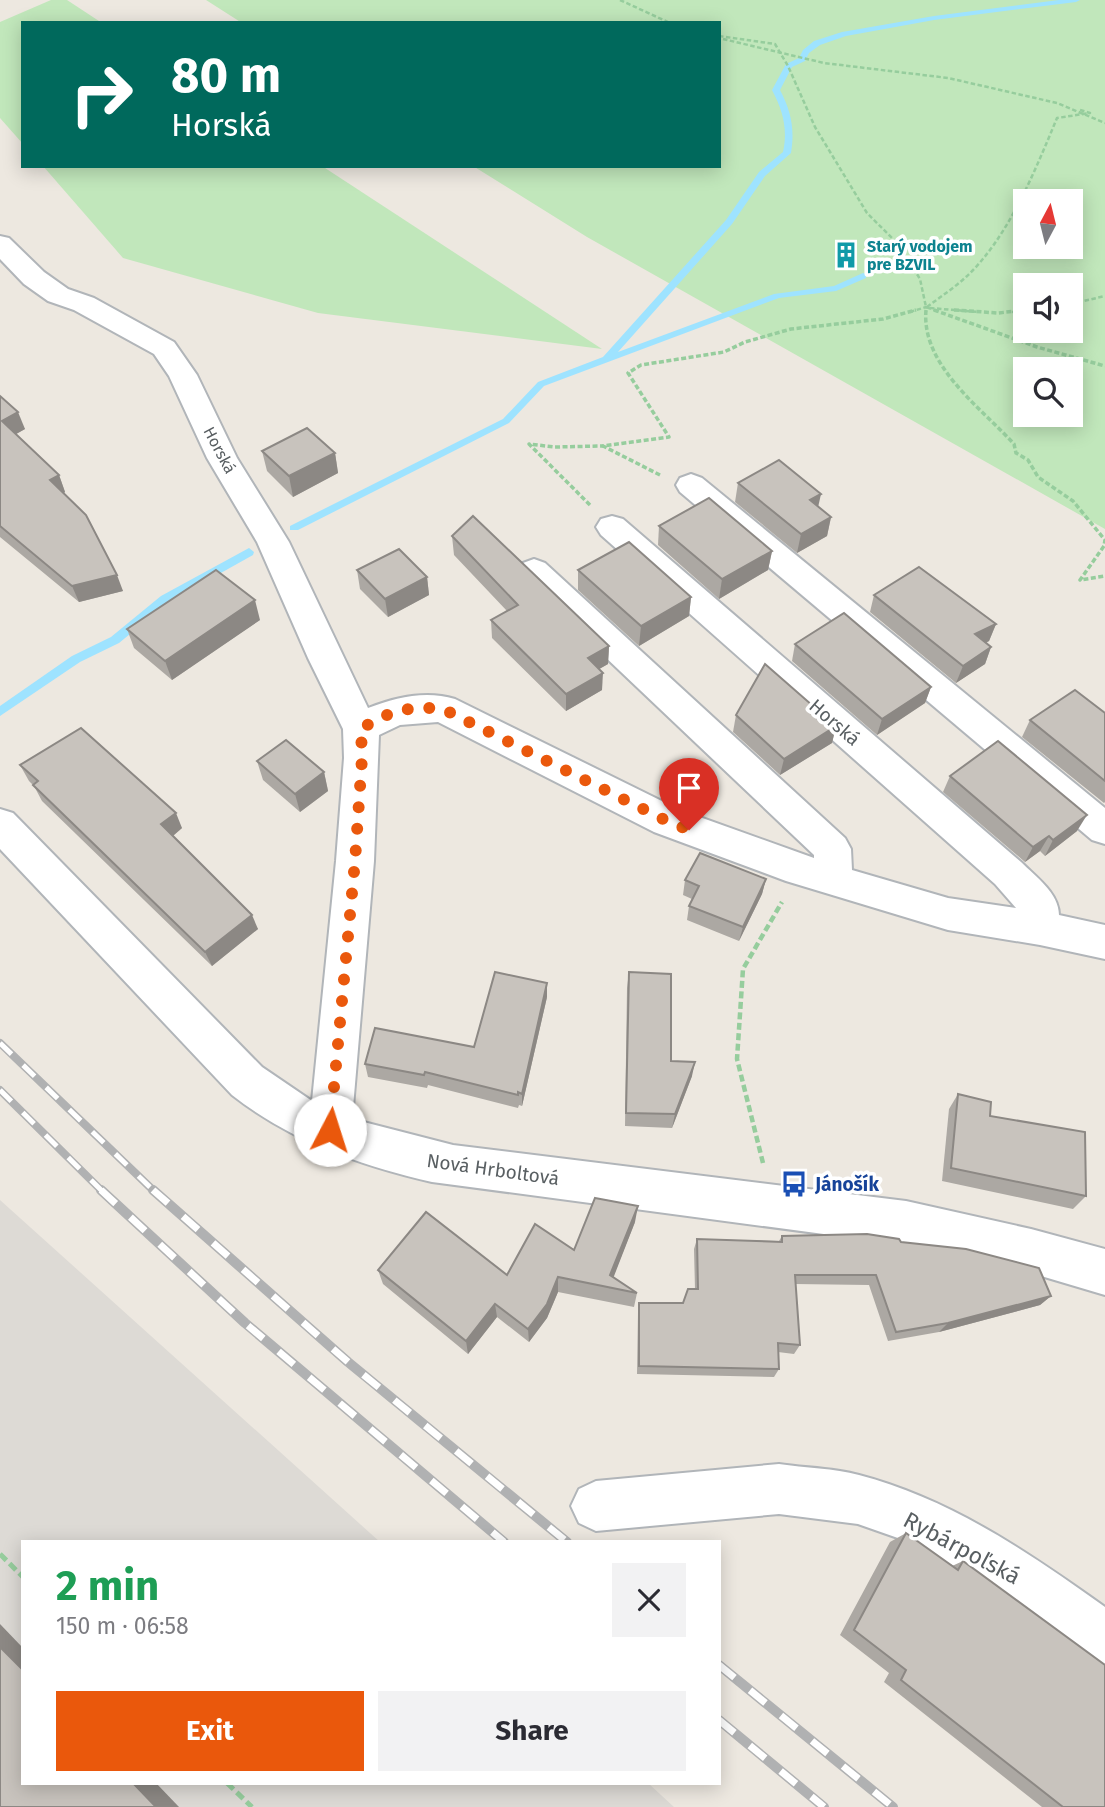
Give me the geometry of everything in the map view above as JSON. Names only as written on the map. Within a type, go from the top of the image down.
[{"type":"street","name":"Horská","points":[[0,244],[34,278],[58,295],[95,309],[164,348],[183,375],[222,458],[273,542],[314,635],[361,729],[362,758],[355,861],[330,1130]]},
{"type":"street","points":[[691,485],[1105,829]]},
{"type":"street","name":"Horská","points":[[612,527],[1008,873],[1040,907],[1040,928]]},
{"type":"street","points":[[534,570],[832,849],[817,875]]},
{"type":"street","points":[[361,729],[375,719],[403,709],[443,709],[667,821],[817,875],[948,914],[1040,928],[1105,942]]},
{"type":"street","name":"Nová Hrboltová","points":[[0,824],[247,1081],[286,1110],[330,1130],[391,1152],[453,1166],[774,1204],[906,1223],[1031,1251],[1105,1272]]},
{"type":"street","name":"Rybárpoľská","points":[[596,1506],[779,1489],[858,1499],[928,1524],[1007,1567],[1105,1638]]},
{"type":"path","points":[[620,0],[666,21]]},
{"type":"path","points":[[721,37],[775,44],[788,66],[815,127],[849,178],[867,213],[899,245],[920,279],[926,307],[925,330],[935,352],[965,395],[1014,444],[1016,453],[1028,460],[1038,477],[1073,501],[1105,540],[1104,546],[1080,580],[1105,576]]},
{"type":"path","points":[[721,38],[824,64],[947,78],[1090,113],[1057,118],[1032,177],[991,248],[966,277],[926,307]]},
{"type":"path","points":[[1057,103],[1105,123]]},
{"type":"path","points":[[1083,301],[1105,296]]},
{"type":"path","points":[[926,307],[1037,346],[1105,366]]},
{"type":"path","points":[[612,527],[530,444],[554,447],[603,446],[669,438],[628,373],[641,365],[724,352],[746,342],[791,329],[883,319],[926,307],[998,313],[1013,311]]},
{"type":"path","points":[[603,446],[646,470],[691,485]]},
{"type":"path","points":[[774,1204],[737,1059],[743,969],[817,875]]},
{"type":"path","points":[[0,1553],[21,1575]]},
{"type":"path","points":[[229,1785],[252,1807]]},
{"type":"shaded area","points":[[0,1200],[378,1540],[21,1540],[21,1785],[650,1785],[674,1807],[0,1807]]},
{"type":"green space","points":[[51,0],[67,0],[99,21],[21,21],[21,142],[0,118],[0,22]]},
{"type":"green space","points":[[206,0],[1105,0],[1105,529],[587,237],[476,168],[721,168],[721,21],[239,21]]},
{"type":"green space","points":[[45,168],[325,168],[602,349],[318,313],[123,258]]},
{"type":"building","points":[[0,396],[18,412],[2,421],[59,475],[50,480],[86,515],[117,575],[72,586],[0,526]]},
{"type":"building","points":[[307,428],[335,453],[289,476],[262,451]]},
{"type":"building","points":[[779,460],[821,494],[810,500],[831,517],[801,534],[738,483]]},
{"type":"building","points":[[709,498],[772,551],[722,579],[659,526]]},
{"type":"building","points":[[473,516],[609,646],[588,658],[603,673],[566,694],[491,620],[518,605],[452,536]]},
{"type":"building","points":[[629,542],[691,597],[641,626],[578,570]]},
{"type":"building","points":[[399,549],[427,577],[385,599],[357,570]]},
{"type":"building","points":[[919,567],[996,624],[975,634],[991,647],[963,666],[874,595]]},
{"type":"building","points":[[216,570],[255,600],[165,661],[127,629]]},
{"type":"building","points":[[844,613],[931,687],[882,719],[795,644]]},
{"type":"building","points":[[765,664],[836,726],[784,759],[736,715]]},
{"type":"building","points":[[1075,690],[1105,713],[1105,781],[1030,720]]},
{"type":"building","points":[[81,728],[176,813],[161,824],[252,915],[205,952],[33,785],[38,781],[20,765]]},
{"type":"building","points":[[286,740],[324,772],[295,794],[257,761]]},
{"type":"building","points":[[998,741],[1087,815],[1053,840],[1049,836],[1033,847],[950,776]]},
{"type":"building","points":[[700,853],[766,879],[743,927],[689,906],[699,886],[685,880]]},
{"type":"building","points":[[495,972],[547,983],[522,1094],[425,1072],[424,1075],[365,1064],[375,1028],[474,1047]]},
{"type":"building","points":[[629,972],[671,974],[671,1061],[695,1062],[675,1114],[626,1113]]},
{"type":"building","points":[[958,1094],[991,1102],[990,1116],[1085,1132],[1086,1196],[951,1168]]},
{"type":"building","points":[[595,1198],[638,1206],[610,1275],[637,1293],[558,1277],[547,1304],[528,1329],[495,1304],[466,1341],[378,1270],[426,1212],[507,1275],[535,1224],[574,1250]]},
{"type":"building","points":[[867,1234],[899,1239],[901,1242],[966,1249],[1039,1268],[1051,1296],[948,1323],[896,1332],[876,1275],[795,1275],[800,1345],[778,1343],[779,1369],[639,1366],[639,1303],[683,1303],[688,1289],[698,1289],[697,1239],[782,1242],[782,1236]]},
{"type":"building","points":[[906,1533],[958,1570],[963,1561],[1105,1665],[1105,1807],[1063,1807],[901,1680],[906,1670],[854,1630]]},
{"type":"building","points":[[0,1647],[21,1668],[21,1785],[135,1785],[156,1807],[0,1807]]},
{"type":"waterway","points":[[607,359],[729,222],[762,174],[787,153],[790,136],[788,120],[776,90],[789,66],[802,59],[817,43],[845,34],[934,18],[1076,0]]},
{"type":"waterway","points":[[294,528],[506,421],[541,384],[777,296],[836,288],[863,276]]},
{"type":"waterway","points":[[0,712],[76,659],[115,640],[165,599],[249,552]]},
{"type":"railway","points":[[0,1043],[155,1192]]},
{"type":"railway","points":[[0,1090],[103,1192]]},
{"type":"railway","points":[[101,1190],[245,1323],[502,1540]]},
{"type":"railway","points":[[153,1190],[348,1362],[565,1540]]},
{"type":"railway","points":[[721,1667],[893,1807]]},
{"type":"railway","points":[[721,1722],[824,1807]]},
{"type":"place","name":"Starý vodojem pre BZVIL","points":[[846,255]]},
{"type":"place","name":"Jánošík","points":[[794,1184]]},
{"type":"route","points":[[330,1130],[355,861],[362,758],[361,729],[390,712],[425,707],[443,709],[689,830]]}]
